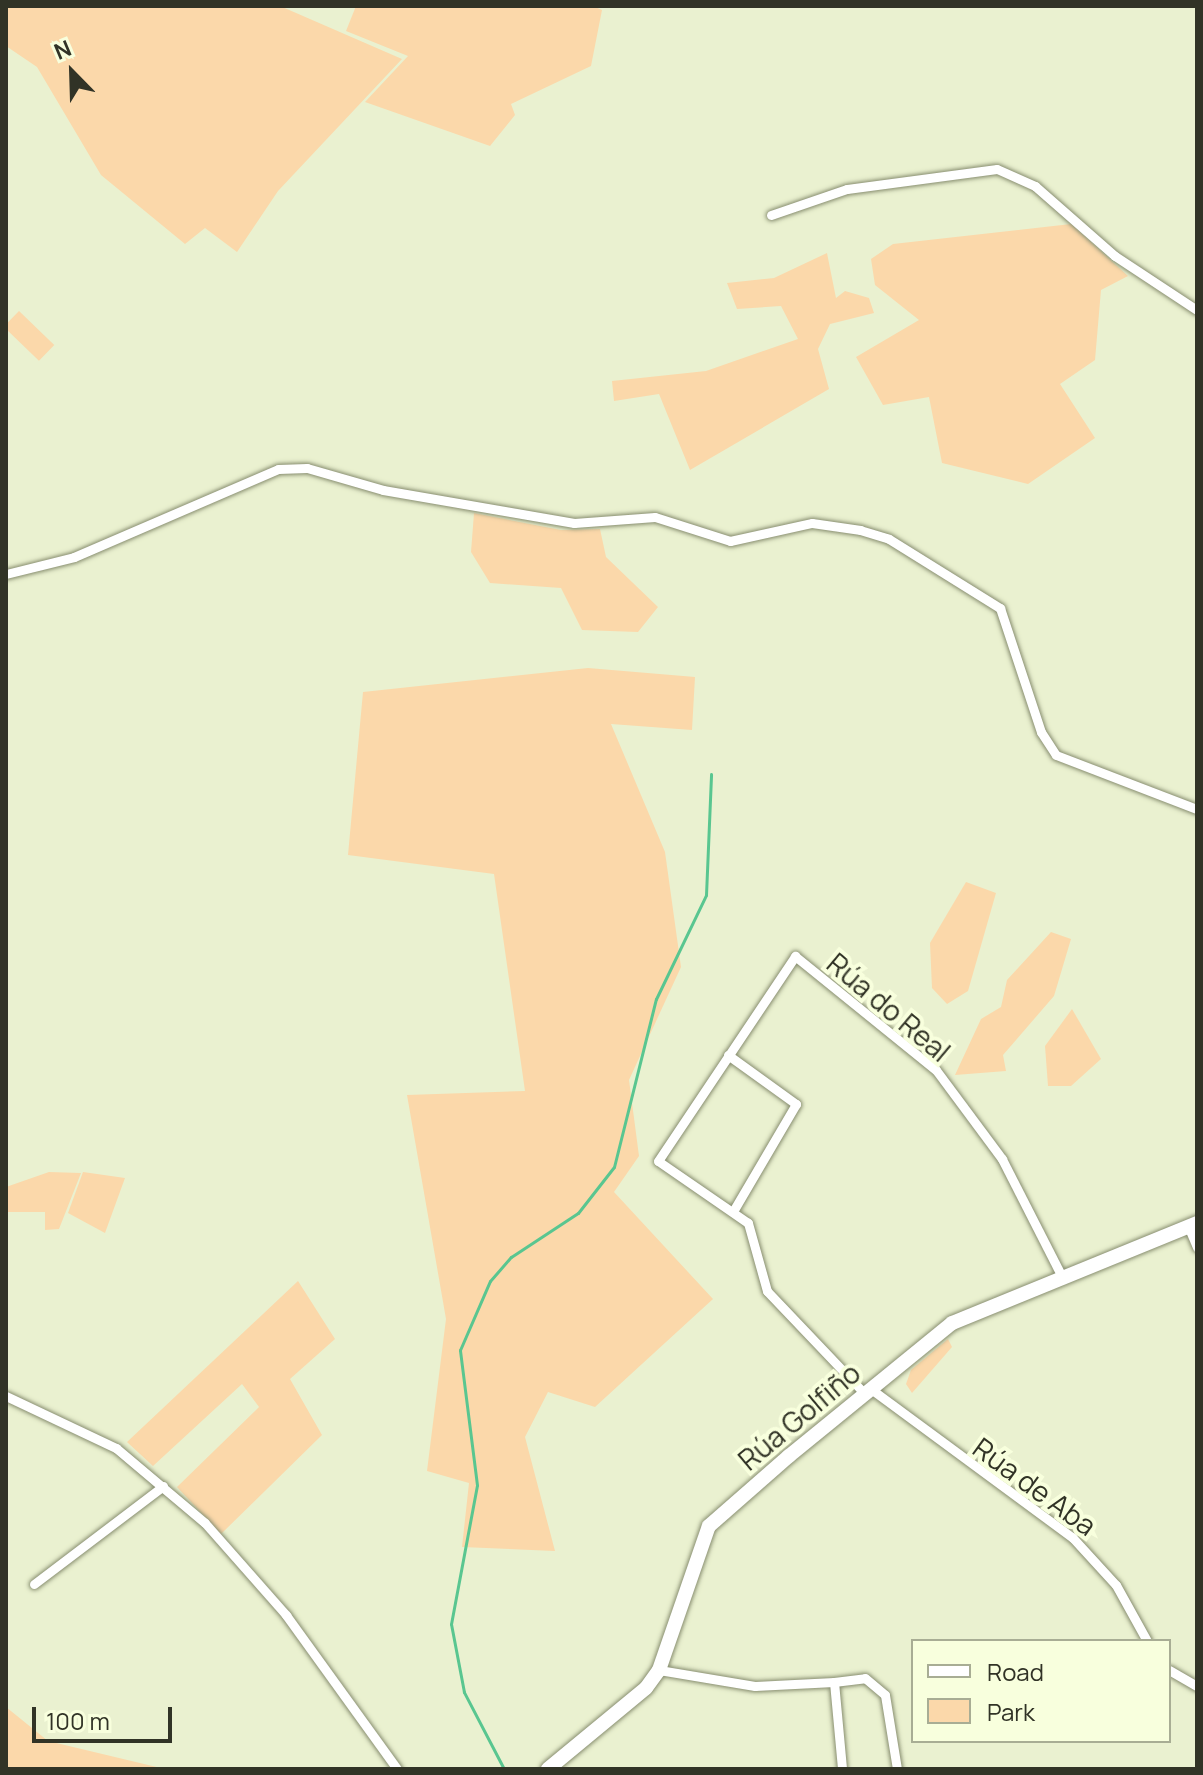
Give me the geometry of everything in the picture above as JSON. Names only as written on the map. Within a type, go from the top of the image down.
[{"type":"main road","name":"Rúa Golfiño","points":[[548,1769],[659,1670],[709,1526],[952,1323],[1193,1225]]},
{"type":"street","points":[[771,215],[847,189],[997,169],[1035,186],[1115,256],[1197,310]]},
{"type":"street","points":[[6,574],[74,557],[278,469],[307,468],[383,490],[574,523],[655,517],[730,541],[812,523],[860,530],[889,539],[1000,608],[1041,732],[1056,755],[1197,809]]},
{"type":"street","name":"Rúa do Real","points":[[735,1208],[658,1161],[795,956],[936,1070],[1002,1159],[1062,1277]]},
{"type":"street","points":[[728,1055],[796,1104],[735,1208]]},
{"type":"street","name":"Rúa de Aba","points":[[735,1208],[748,1223],[767,1291],[868,1392],[1072,1537],[1116,1585],[1146,1639]]},
{"type":"street","points":[[1193,1225],[1197,1247]]},
{"type":"street","points":[[6,1396],[116,1448],[163,1486],[286,1615],[397,1769]]},
{"type":"street","points":[[34,1584],[163,1486]]},
{"type":"street","points":[[659,1670],[755,1686],[865,1678],[885,1695],[897,1769]]},
{"type":"street","points":[[1171,1671],[1197,1686]]},
{"type":"street","points":[[834,1682],[842,1769]]},
{"type":"green space","points":[[6,6],[280,6],[402,59],[278,191],[237,252],[205,228],[185,244],[101,175],[37,67],[6,46]]},
{"type":"green space","points":[[356,6],[593,6],[602,10],[591,66],[511,104],[515,115],[490,146],[365,102],[408,56],[346,31]]},
{"type":"green space","points":[[1071,224],[1128,276],[1101,290],[1095,360],[1060,384],[1095,438],[1028,484],[942,463],[929,397],[883,405],[856,357],[919,320],[875,285],[871,259],[893,244]]},
{"type":"green space","points":[[827,253],[836,298],[845,291],[869,298],[874,313],[830,324],[818,349],[829,389],[690,470],[659,394],[614,401],[612,381],[706,371],[798,339],[781,306],[737,309],[727,283],[774,278]]},
{"type":"green space","points":[[19,311],[54,345],[39,361],[6,329],[6,324]]},
{"type":"green space","points":[[474,513],[561,530],[600,529],[606,557],[658,607],[638,632],[582,630],[561,588],[490,583],[471,552]]},
{"type":"green space","points":[[588,668],[695,677],[692,730],[611,724],[665,852],[681,967],[629,1080],[639,1156],[614,1192],[713,1299],[595,1407],[548,1392],[525,1437],[555,1551],[462,1547],[469,1483],[427,1471],[446,1319],[407,1095],[525,1091],[494,874],[348,855],[363,692]]},
{"type":"green space","points":[[966,882],[996,893],[968,991],[947,1004],[932,988],[930,943]]},
{"type":"green space","points":[[1051,932],[1071,939],[1054,996],[1003,1055],[1006,1071],[955,1075],[981,1019],[1001,1007],[1007,980]]},
{"type":"green space","points":[[1072,1009],[1101,1059],[1071,1086],[1048,1086],[1045,1046]]},
{"type":"green space","points":[[49,1172],[81,1173],[59,1229],[45,1230],[45,1212],[6,1212],[6,1187]]},
{"type":"green space","points":[[83,1172],[125,1178],[105,1233],[68,1213]]},
{"type":"green space","points":[[298,1281],[335,1339],[290,1379],[322,1435],[221,1534],[177,1487],[259,1407],[242,1384],[153,1466],[127,1442]]},
{"type":"green space","points":[[948,1339],[952,1347],[912,1393],[906,1384],[911,1370]]},
{"type":"green space","points":[[6,1707],[48,1741],[165,1769],[6,1769]]},
{"type":"waterway","points":[[504,1769],[464,1692],[451,1624],[477,1485],[460,1350],[490,1281],[511,1257],[578,1213],[614,1167],[656,999],[706,895],[711,774]]}]
